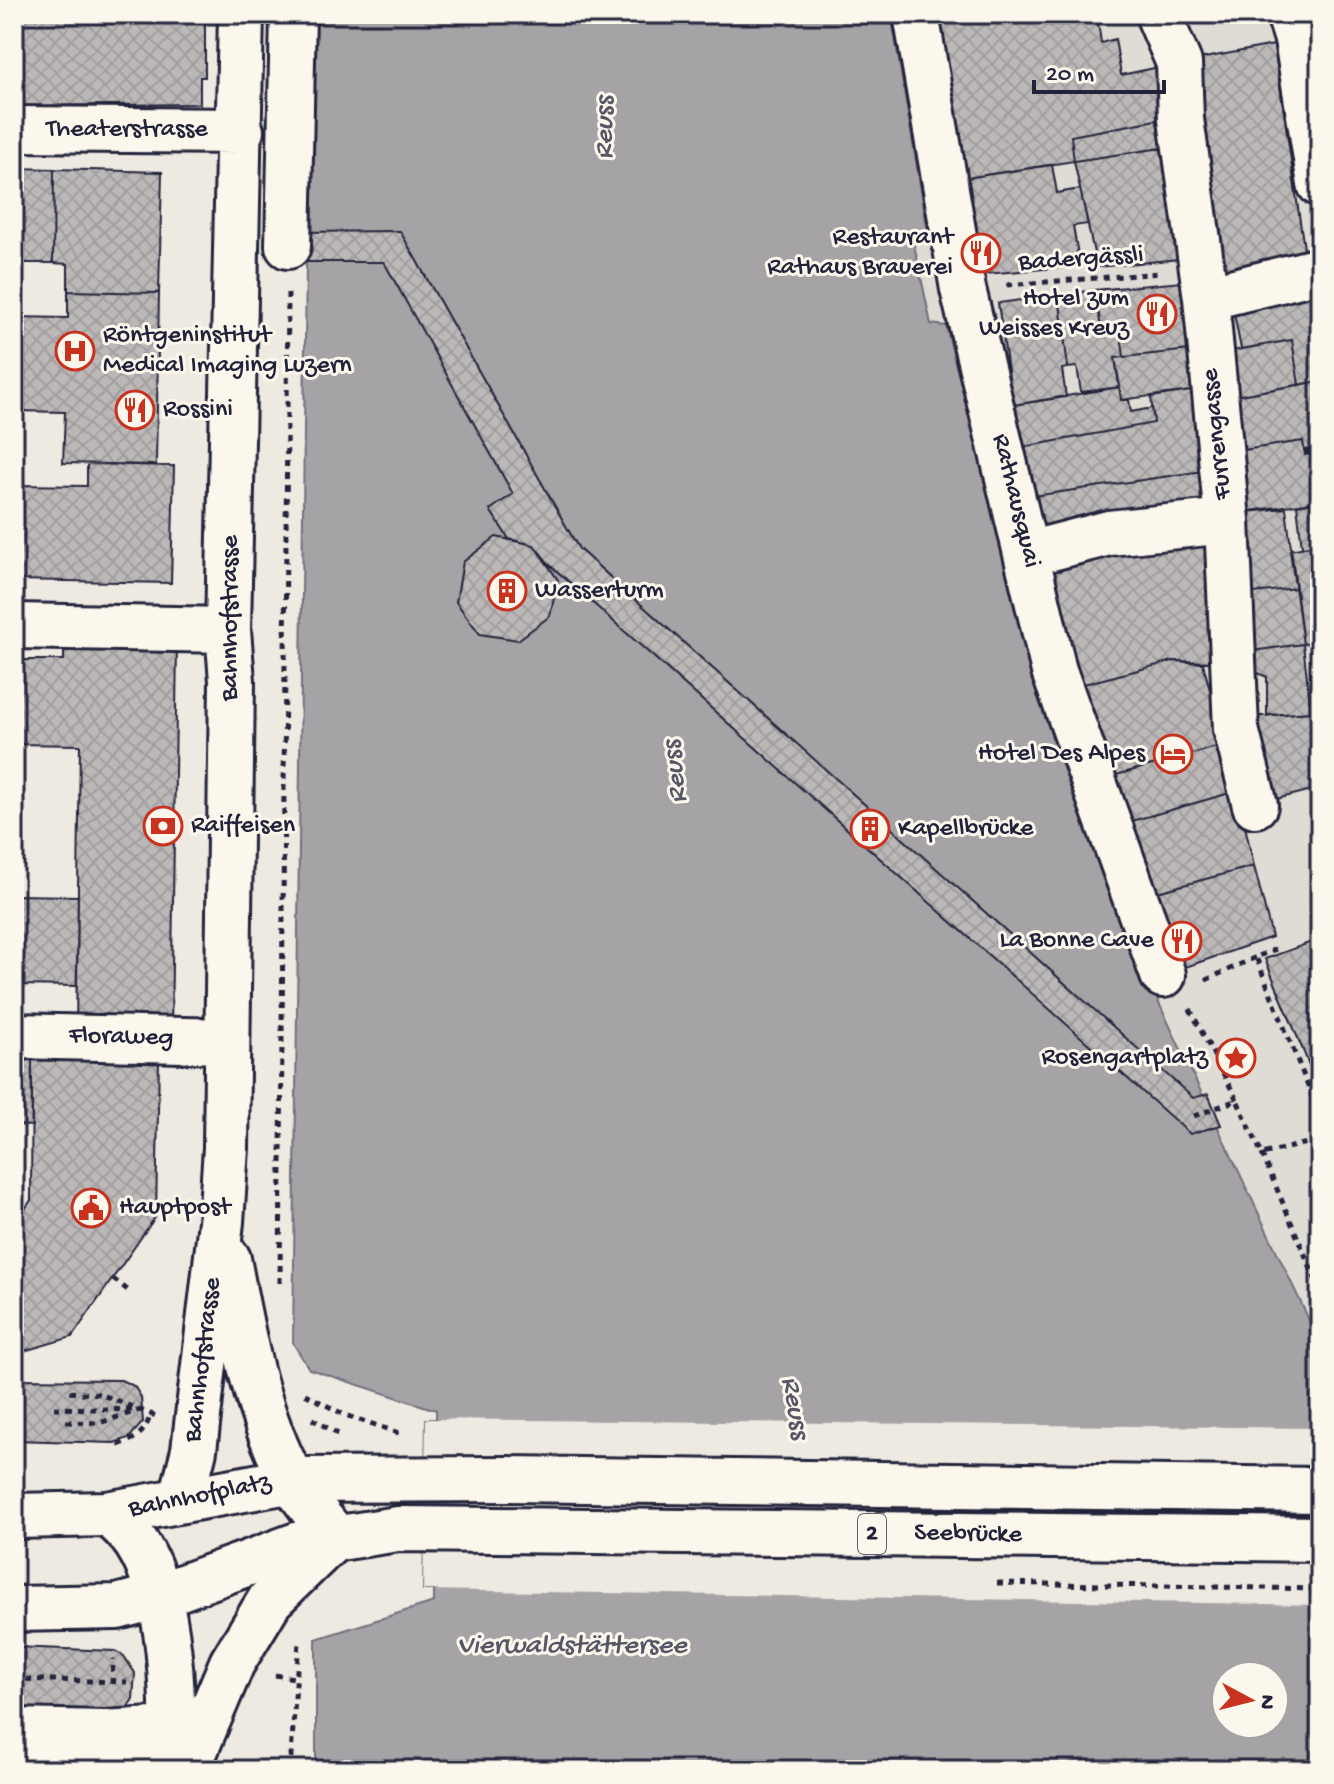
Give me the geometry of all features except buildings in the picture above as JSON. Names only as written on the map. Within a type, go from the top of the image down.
[{"type":"street","name":"Bahnhofstrasse","points":[[182,1498],[194,1450],[221,1222],[227,1041],[232,681],[228,630],[241,131],[241,14]]},
{"type":"street","points":[[288,246],[293,14]]},
{"type":"street","name":"Rathausquai","points":[[916,14],[963,289],[1054,671],[1170,984]]},
{"type":"street","name":"Furrengasse","points":[[1158,14],[1179,63],[1181,119],[1225,465],[1236,729],[1255,805]]},
{"type":"street","points":[[1302,27],[1320,184]]},
{"type":"street","name":"Theaterstrasse","points":[[14,129],[241,131]]},
{"type":"street","points":[[1204,284],[1320,270]]},
{"type":"street","points":[[1028,554],[1109,533],[1207,523]]},
{"type":"street","points":[[14,626],[228,630]]},
{"type":"street","name":"Floraweg","points":[[14,1036],[227,1041]]},
{"type":"street","name":"Bahnhofstrasse","points":[[221,1222],[252,1369],[277,1448],[293,1480]]},
{"type":"street","name":"Bahnhofplatz","points":[[14,1516],[107,1514],[293,1480],[424,1478]]},
{"type":"street","name":"Seebrücke","points":[[424,1478],[1320,1490]]},
{"type":"street","name":"Bahnhofplatz","points":[[293,1480],[335,1537]]},
{"type":"street","name":"Bahnhofplatz","points":[[107,1514],[131,1533],[158,1596],[172,1670],[173,1750]]},
{"type":"street","name":"Seebrücke","points":[[335,1537],[423,1529],[1320,1539]]},
{"type":"street","points":[[187,1770],[232,1663],[270,1600],[335,1537]]},
{"type":"street","name":"2","points":[[14,1609],[98,1609],[158,1596],[300,1544],[335,1537]]},
{"type":"street","points":[[14,1731],[105,1733],[173,1750]]},
{"type":"street","points":[[14,1763],[107,1764],[134,1761],[152,1750],[173,1750]]},
{"type":"street","points":[[157,1770],[173,1750]]},
{"type":"path","points":[[280,1297],[288,246]]},
{"type":"path","name":"Badergässli","points":[[963,289],[1204,284]]},
{"type":"path","points":[[1304,453],[1320,450]]},
{"type":"path","points":[[1276,949],[1170,984],[1197,1018],[1262,1154],[1320,1290]]},
{"type":"path","points":[[1256,957],[1320,1118]]},
{"type":"path","points":[[1313,1099],[1320,1096]]},
{"type":"path","points":[[1194,1116],[1237,1100]]},
{"type":"path","points":[[1262,1154],[1320,1140]]},
{"type":"path","points":[[113,1279],[129,1291]]},
{"type":"path","points":[[299,1383],[305,1395],[345,1415],[410,1434]]},
{"type":"path","points":[[66,1392],[100,1394],[164,1418]]},
{"type":"path","points":[[54,1408],[140,1410]]},
{"type":"path","points":[[66,1422],[99,1423],[140,1410]]},
{"type":"path","points":[[305,1414],[343,1437]]},
{"type":"path","points":[[118,1445],[135,1439],[148,1425],[150,1415]]},
{"type":"path","points":[[290,1770],[300,1635]]},
{"type":"path","points":[[112,1684],[113,1659]]},
{"type":"path","points":[[14,1679],[112,1684],[128,1682]]},
{"type":"shaded area","points":[[891,14],[1320,14],[1320,1343],[1148,980],[1036,682],[947,327],[931,325],[912,235],[928,232]]},
{"type":"water","points":[[309,14],[891,14],[928,232],[912,235],[931,324],[946,326],[1036,683],[1148,980],[1320,1343],[1320,1770],[316,1770],[316,1639],[434,1602],[434,1590],[423,1590],[426,1419],[436,1419],[436,1410],[309,1369],[293,1343]]},
{"type":"pier","points":[[426,1419],[1320,1428],[1320,1605],[423,1590]]},
{"type":"place","name":"Restaurant Rathaus Brauerei","points":[[981,253]]},
{"type":"place","name":"Hotel zum Weisses Kreuz","points":[[1157,314]]},
{"type":"place","name":"Röntgeninstitut Medical Imaging Luzern","points":[[75,351]]},
{"type":"place","name":"Rossini","points":[[135,410]]},
{"type":"place","name":"Wasserturm","points":[[507,591]]},
{"type":"place","name":"Hotel Des Alpes","points":[[1173,754]]},
{"type":"place","name":"Raiffeisen","points":[[163,826]]},
{"type":"place","name":"Kapellbrücke","points":[[870,829]]},
{"type":"place","name":"La Bonne Cave","points":[[1182,941]]},
{"type":"place","name":"Rosengartplatz","points":[[1236,1058]]},
{"type":"place","name":"Hauptpost","points":[[91,1208]]},
{"type":"water label","name":"Reuss","points":[[605,128]]},
{"type":"water label","name":"Reuss","points":[[676,772]]},
{"type":"water label","name":"Reuss","points":[[794,1408]]},
{"type":"water label","name":"Vierwaldstättersee","points":[[572,1646]]}]
